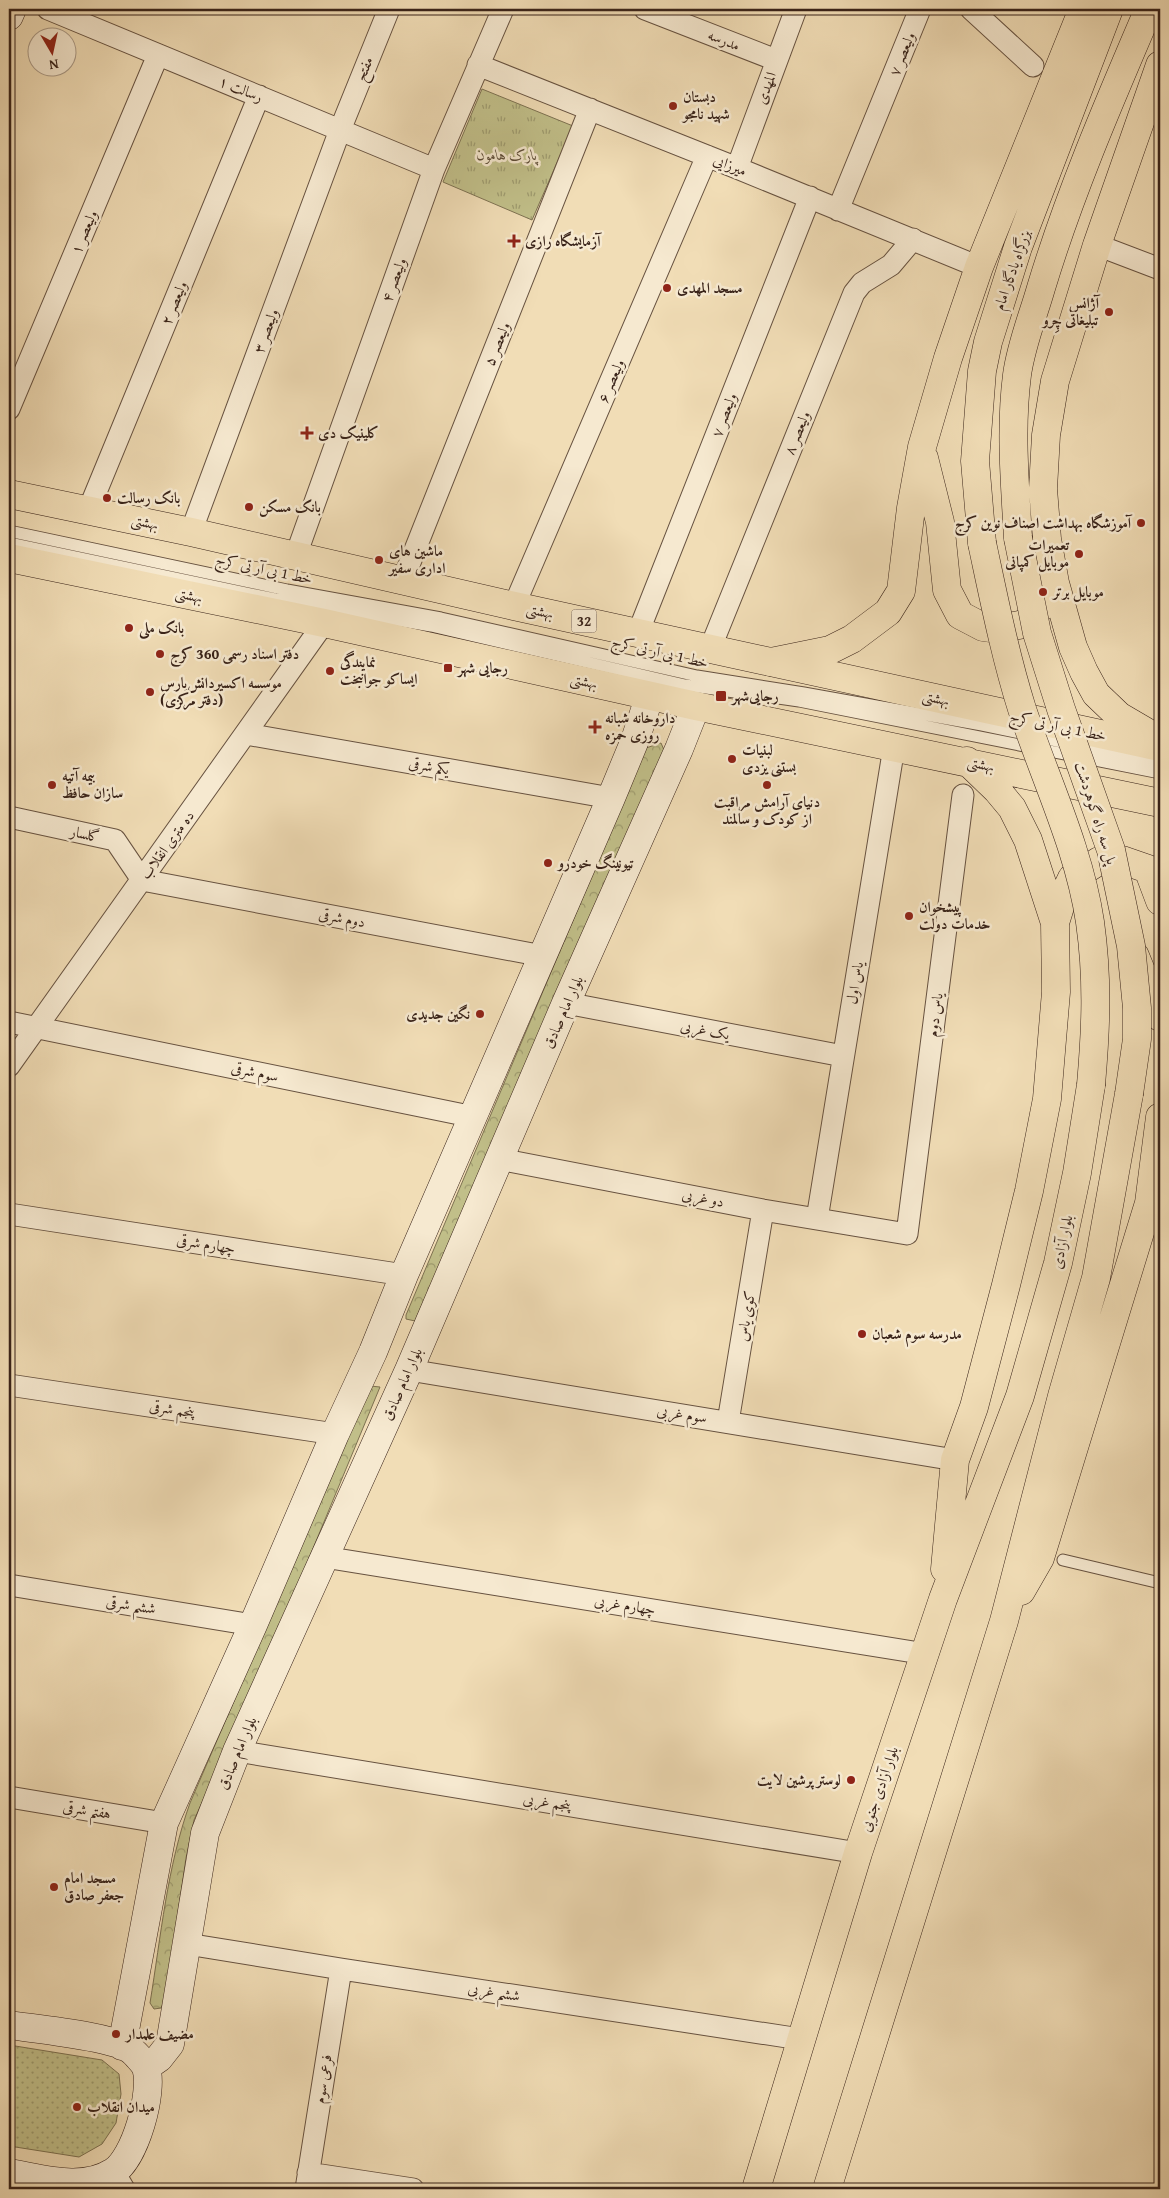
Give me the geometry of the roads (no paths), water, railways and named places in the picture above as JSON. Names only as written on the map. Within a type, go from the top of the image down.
[{"type":"main road","points":[[9,16],[12,9]]},
{"type":"main road","points":[[771,662],[830,650],[852,639],[888,612],[901,591],[911,508],[922,447],[948,358],[979,267],[1083,9]]},
{"type":"main road","name":"بزرگراه یادگار امام","points":[[1091,1085],[1096,1030],[1096,980],[1090,920],[1075,859],[1022,709],[1002,639],[982,543],[975,461],[982,372],[988,342],[1018,247],[1109,9]]},
{"type":"main road","name":"پل سه راه گوهردشت","points":[[1004,1621],[1062,1396],[1096,1278],[1137,1039],[1137,1008],[1131,946],[1111,850],[1060,709],[1037,634],[1018,538],[1013,459],[1017,375],[1023,348],[1052,253],[1107,108],[1149,9]]},
{"type":"main road","points":[[1158,81],[1097,245],[1055,381],[1046,435],[1043,489],[1047,539],[1055,583],[1072,647],[1096,694],[1119,716],[1160,740]]},
{"type":"main road","points":[[922,447],[940,522],[947,590],[960,615],[983,627],[998,629],[1024,624],[1048,600],[1055,583]]},
{"type":"main road","name":"بهشتی","points":[[9,494],[191,532],[514,606],[1160,747]]},
{"type":"main road","name":"بهشتى","points":[[9,558],[324,623],[696,706],[1160,803]]},
{"type":"main road","points":[[122,2046],[164,1823],[373,1352],[404,1275],[611,798],[635,740],[650,695]]},
{"type":"main road","name":"بلوار امام صادق","points":[[146,2067],[159,2058],[170,2044],[205,1833],[237,1751],[409,1370],[498,1159],[679,749],[696,706]]},
{"type":"main road","points":[[635,740],[647,731],[661,732],[673,738],[679,749]]},
{"type":"main road","points":[[943,1599],[955,1460],[974,1407],[1028,1191],[1047,1099],[1056,992],[1055,923],[1028,840],[1012,808],[997,790],[967,762]]},
{"type":"main road","points":[[1055,923],[1072,878],[1099,861],[1122,860],[1148,869],[1160,901]]},
{"type":"main road","points":[[1131,946],[1160,1017]]},
{"type":"main road","name":"بلوار آزادی","points":[[1020,1396],[1058,1264],[1077,1174],[1091,1085]]},
{"type":"main road","points":[[827,2189],[1004,1621],[1040,1558],[1155,1192],[1160,1117]]},
{"type":"main road","points":[[373,1352],[409,1370]]},
{"type":"main road","name":"بلوار آزادی جنوبی","points":[[756,2189],[858,1853],[943,1599],[1020,1396]]},
{"type":"main road","points":[[9,2025],[100,2039],[132,2050],[146,2067],[147,2089],[142,2124],[119,2181],[65,2182],[9,2173]]},
{"type":"street","name":"رسالت ۱","points":[[48,9],[434,169]]},
{"type":"street","name":"مفتح","points":[[340,130],[389,9]]},
{"type":"street","name":"ولیعصر ۴","points":[[296,556],[434,169],[503,9]]},
{"type":"street","name":"مدرسه","points":[[645,9],[776,60]]},
{"type":"street","name":"المهدی","points":[[737,168],[796,9]]},
{"type":"street","name":"ولیعصر ۷","points":[[838,210],[920,9]]},
{"type":"street","points":[[971,9],[1033,66]]},
{"type":"street","name":"ولیعصر ۱","points":[[9,409],[158,55]]},
{"type":"street","name":"میرزایی","points":[[478,65],[810,197],[979,267]]},
{"type":"street","name":"ولیعصر ۲","points":[[89,510],[259,96]]},
{"type":"street","name":"ولیعصر ۵","points":[[403,580],[590,109]]},
{"type":"street","name":"ولیعصر ۳","points":[[191,532],[340,130]]},
{"type":"street","name":"ولیعصر ۶","points":[[514,606],[707,156]]},
{"type":"street","name":"ولیعصر ۷","points":[[638,633],[810,197]]},
{"type":"street","name":"ولیعصر ۸","points":[[710,648],[854,293],[862,283],[891,265],[913,239]]},
{"type":"street","points":[[1097,245],[1160,270]]},
{"type":"street","name":"ده متری انقلاب","points":[[9,1066],[324,623]]},
{"type":"street","name":"یکم شرقی","points":[[246,734],[611,798]]},
{"type":"street","name":"یاس اول","points":[[817,1219],[894,747]]},
{"type":"street","name":"یاس دوم","points":[[907,1234],[963,795]]},
{"type":"street","name":"گلسار","points":[[9,817],[115,840],[142,880]]},
{"type":"street","name":"دوم شرقی","points":[[142,880],[543,956]]},
{"type":"street","name":"یک غربی","points":[[566,1003],[843,1056]]},
{"type":"street","name":"سوم شرقی","points":[[9,1022],[474,1117]]},
{"type":"street","name":"دو غربی","points":[[498,1159],[763,1210],[907,1234]]},
{"type":"street","name":"کوی یاس","points":[[728,1422],[763,1210]]},
{"type":"street","name":"چهارم شرقی","points":[[9,1214],[404,1275]]},
{"type":"street","name":"سوم غربی","points":[[409,1370],[955,1460]]},
{"type":"street","name":"پنجم شرقی","points":[[9,1385],[335,1434]]},
{"type":"street","name":"چهارم غربی","points":[[324,1556],[926,1654]]},
{"type":"street","name":"ششم شرقی","points":[[9,1585],[253,1625]]},
{"type":"street","name":"پنجم غربی","points":[[237,1751],[858,1853]]},
{"type":"street","name":"هفتم شرقی","points":[[9,1797],[164,1823]]},
{"type":"street","name":"ششم غربی","points":[[187,1944],[800,2039]]},
{"type":"street","name":"فرعی سوم","points":[[307,2181],[341,1969]]},
{"type":"street","points":[[307,2181],[413,2189]]},
{"type":"lane","name":"خط 1 بی آر تی کرج","points":[[9,531],[287,590],[450,620],[697,676],[982,725],[1160,763]]},
{"type":"lane","name":"خط 1 بی آر تی کرج","points":[[9,544],[275,599],[440,628],[685,685],[799,701],[1160,773]]},
{"type":"lane","points":[[1063,1560],[1160,1583]]},
{"type":"place","name":"دبستان شهید نامجو","points":[[673,106]]},
{"type":"place","name":"آزمایشگاه رازی","points":[[514,241]]},
{"type":"place","name":"مسجد المهدی","points":[[667,288]]},
{"type":"place","name":"آژانس تبلیغاتی چِرو","points":[[1109,312]]},
{"type":"place","name":"کلینیک دی","points":[[307,433]]},
{"type":"place","name":"بانک رسالت","points":[[107,498]]},
{"type":"place","name":"بانک مسکن","points":[[249,507]]},
{"type":"place","name":"آموزشگاه بهداشت اصناف نوین کرج","points":[[1141,523]]},
{"type":"place","name":"تعمیرات موبایل کمپانی","points":[[1079,554]]},
{"type":"place","name":"ماشین های اداری سفیر","points":[[379,560]]},
{"type":"place","name":"موبایل برتر","points":[[1043,592]]},
{"type":"place","name":"بانک ملی","points":[[129,628]]},
{"type":"place","name":"دفتر اسناد رسمی 360 کرج","points":[[160,654]]},
{"type":"place","name":"رجایی شهر","points":[[448,668]]},
{"type":"place","name":"نمایندگی ایساکو جوانبخت","points":[[330,671]]},
{"type":"place","name":"موسسه اکسیردانش‌پارس (دفتر مرکزی)","points":[[150,692]]},
{"type":"place","name":"رجایی‌شهر","points":[[721,696]]},
{"type":"place","name":"داروخانه شبانه روزی حمزه","points":[[595,727]]},
{"type":"place","name":"لبنیات بستنی یزدی","points":[[732,759]]},
{"type":"place","name":"بیمه آتیه سازان حافظ","points":[[52,785]]},
{"type":"place","name":"دنیای آرامش مراقبت از کودک و سالمند","points":[[767,785]]},
{"type":"place","name":"تیونینگ خودرو","points":[[548,863]]},
{"type":"place","name":"پیشخوان خدمات دولت","points":[[909,916]]},
{"type":"place","name":"نگین جدیدی","points":[[480,1014]]},
{"type":"place","name":"مدرسه سوم شعبان","points":[[862,1334]]},
{"type":"place","name":"لوستر پرشين لايت","points":[[851,1780]]},
{"type":"place","name":"مسجد امام جعفر صادق","points":[[54,1887]]},
{"type":"place","name":"مضیف علمدار","points":[[116,2034]]},
{"type":"place","name":"میدان انقلاب","points":[[77,2107]]},
{"type":"park label","name":"پارک هامون","points":[[507,155]]}]
